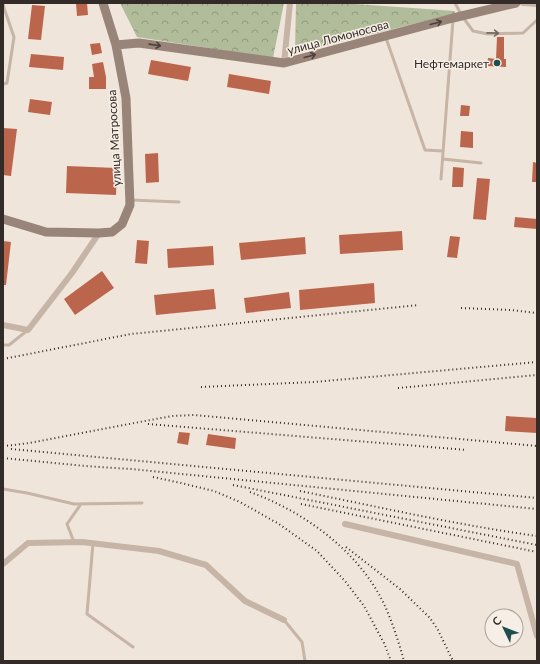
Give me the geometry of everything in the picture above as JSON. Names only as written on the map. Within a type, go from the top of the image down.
[{"type":"street","name":"улица Матросова","points":[[3,219],[46,232],[112,232],[122,224],[130,205],[126,98],[116,45],[104,3]]},
{"type":"street","points":[[284,63],[290,3]]},
{"type":"street","name":"улица Ломоносова","points":[[116,45],[139,43],[284,63],[516,3]]},
{"type":"street","points":[[523,3],[537,4]]},
{"type":"street","points":[[3,325],[28,330],[72,274],[99,233]]},
{"type":"street","points":[[345,524],[517,564],[537,636]]},
{"type":"street","points":[[3,564],[28,544],[74,542],[93,543],[159,551],[206,565],[245,601],[284,620]]},
{"type":"lane","points":[[3,3],[14,37],[7,83],[3,84]]},
{"type":"lane","points":[[441,179],[458,17],[455,3]]},
{"type":"lane","points":[[458,17],[473,31],[488,34],[523,33],[537,20]]},
{"type":"lane","points":[[385,36],[425,150],[443,151]]},
{"type":"lane","points":[[443,159],[481,163]]},
{"type":"lane","points":[[129,200],[179,202]]},
{"type":"lane","points":[[3,345],[9,345],[28,330]]},
{"type":"lane","points":[[3,489],[74,504],[142,503]]},
{"type":"lane","points":[[74,542],[67,524],[80,504]]},
{"type":"lane","points":[[93,543],[87,614],[133,647]]},
{"type":"lane","points":[[284,620],[302,642],[305,661]]},
{"type":"green space","points":[[120,3],[284,3],[273,58],[137,37]]},
{"type":"green space","points":[[296,3],[341,3],[455,11],[454,14],[295,53]]},
{"type":"building","points":[[76,3],[87,3],[88,15],[77,16]]},
{"type":"building","points":[[32,5],[45,6],[41,40],[28,39]]},
{"type":"building","points":[[497,37],[504,37],[504,59],[506,59],[506,67],[487,66],[488,58],[496,59]]},
{"type":"building","points":[[100,43],[102,53],[92,55],[90,44]]},
{"type":"building","points":[[31,54],[64,57],[63,70],[29,67]]},
{"type":"building","points":[[151,60],[191,67],[188,81],[148,74]]},
{"type":"building","points":[[103,62],[106,77],[106,89],[89,89],[89,77],[94,77],[92,64]]},
{"type":"building","points":[[229,74],[271,81],[269,94],[227,87]]},
{"type":"building","points":[[30,99],[52,102],[50,115],[28,112]]},
{"type":"building","points":[[461,105],[470,106],[469,116],[460,116]]},
{"type":"building","points":[[3,128],[17,129],[11,176],[3,175]]},
{"type":"building","points":[[461,131],[473,132],[473,148],[460,147]]},
{"type":"building","points":[[158,153],[159,182],[146,183],[145,154]]},
{"type":"building","points":[[533,162],[537,163],[537,182],[532,182]]},
{"type":"building","points":[[67,166],[117,168],[116,195],[66,193]]},
{"type":"building","points":[[453,167],[464,168],[463,187],[452,187]]},
{"type":"building","points":[[477,178],[490,179],[486,220],[473,219]]},
{"type":"building","points":[[515,217],[537,219],[537,229],[514,227]]},
{"type":"building","points":[[402,231],[403,250],[340,254],[339,235]]},
{"type":"building","points":[[450,236],[460,237],[457,258],[447,257]]},
{"type":"building","points":[[305,237],[306,254],[241,260],[239,243]]},
{"type":"building","points":[[137,240],[149,241],[147,264],[135,263]]},
{"type":"building","points":[[3,241],[11,242],[6,285],[3,285]]},
{"type":"building","points":[[213,246],[214,265],[168,268],[167,249]]},
{"type":"building","points":[[102,271],[114,288],[75,315],[64,299]]},
{"type":"building","points":[[374,283],[375,303],[300,310],[299,290]]},
{"type":"building","points":[[214,289],[216,309],[156,315],[154,295]]},
{"type":"building","points":[[289,292],[291,308],[246,313],[244,298]]},
{"type":"building","points":[[506,416],[537,418],[537,433],[505,431]]},
{"type":"building","points":[[179,432],[190,433],[188,445],[177,443]]},
{"type":"building","points":[[208,434],[236,438],[235,449],[206,445]]},
{"type":"railway","points":[[3,359],[131,334],[419,305]]},
{"type":"railway","points":[[461,308],[511,310],[537,313]]},
{"type":"railway","points":[[201,387],[314,382],[537,362]]},
{"type":"railway","points":[[398,388],[537,375]]},
{"type":"railway","points":[[3,446],[29,443],[173,416],[194,415],[537,446]]},
{"type":"railway","points":[[148,424],[467,450]]},
{"type":"railway","points":[[11,449],[537,498]]},
{"type":"railway","points":[[3,458],[131,469],[537,509]]},
{"type":"railway","points":[[153,477],[214,491],[240,502],[279,524],[317,551],[345,581],[364,606],[384,643],[391,661]]},
{"type":"railway","points":[[233,485],[537,545]]},
{"type":"railway","points":[[300,491],[448,521],[537,536]]},
{"type":"railway","points":[[250,492],[271,500],[291,511],[329,536],[346,551],[374,586],[385,606],[396,634],[404,661]]},
{"type":"railway","points":[[301,504],[537,552]]},
{"type":"railway","points":[[346,547],[400,589],[430,618],[438,630],[453,661]]},
{"type":"place","name":"Нефтемаркет","points":[[497,63]]}]
